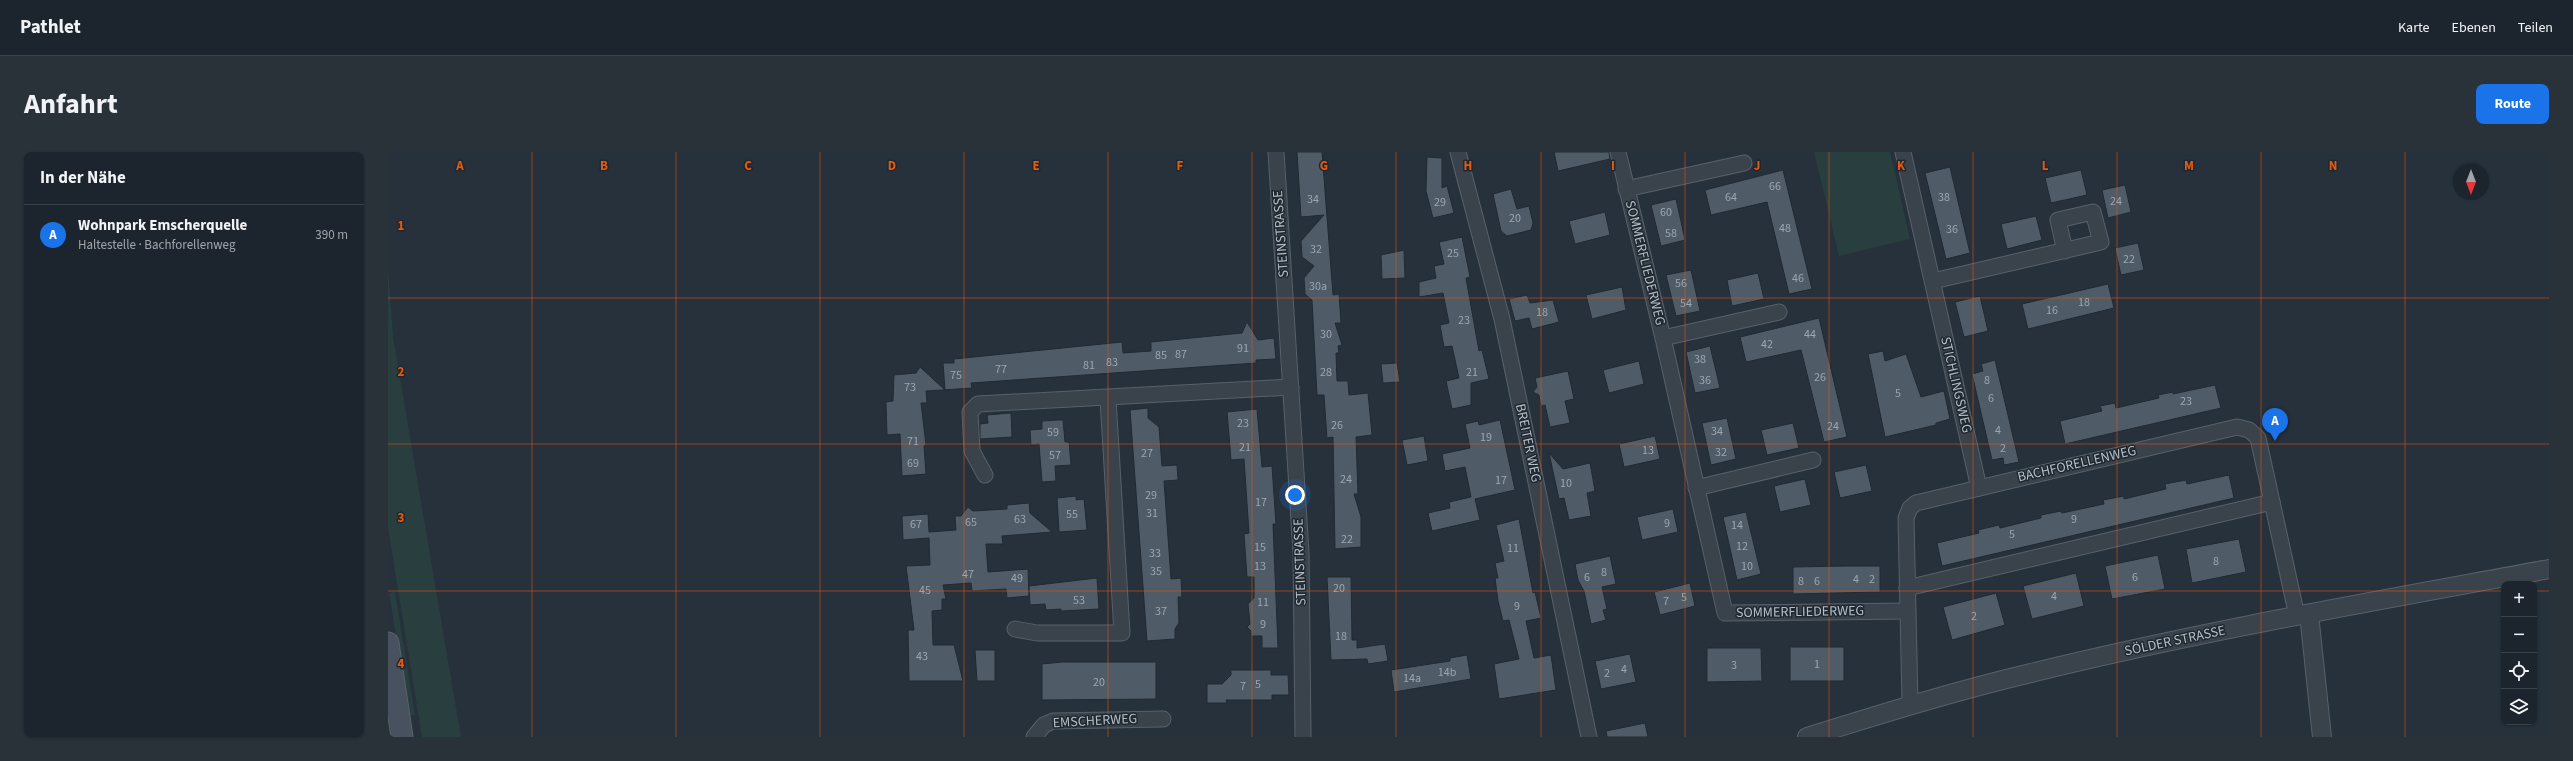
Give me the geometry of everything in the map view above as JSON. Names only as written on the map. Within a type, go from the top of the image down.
[{"type":"main road","points":[[388,643],[402,737]]},
{"type":"street","name":"STEINSTRASSE","points":[[1276,152],[1301,553],[1303,737]]},
{"type":"street","name":"BREITER WEG","points":[[1458,152],[1502,319],[1589,737]]},
{"type":"street","name":"SOMMERFLIEDERWEG","points":[[1618,152],[1663,338],[1725,613],[1908,611]]},
{"type":"street","name":"STICHLINGSWEG","points":[[1903,152],[1979,488]]},
{"type":"street","name":"SOMMERFLIEDERWEG","points":[[1626,189],[1744,163]]},
{"type":"street","points":[[1933,281],[2065,251]]},
{"type":"street","name":"SOMMERFLIEDERWEG","points":[[1663,338],[1779,312]]},
{"type":"street","points":[[985,475],[972,451],[970,418],[972,407],[986,403],[1108,399],[1291,387]]},
{"type":"street","points":[[1015,629],[1037,634],[1122,633],[1108,399]]},
{"type":"street","name":"BACHFORELLENWEG","points":[[1910,704],[1906,518],[1910,508],[1916,503],[2237,426],[2249,430],[2258,438],[2272,502],[2303,615]]},
{"type":"street","points":[[1696,488],[1813,460]]},
{"type":"street","points":[[1907,588],[2272,502]]},
{"type":"street","name":"SÖLDER STRASSE","points":[[1806,737],[1910,704],[2032,673],[2194,636],[2549,569]]},
{"type":"street","points":[[2303,615],[2322,737]]},
{"type":"street","name":"EMSCHERWEG","points":[[1034,737],[1044,724],[1053,721],[1163,719]]},
{"type":"green space","points":[[1814,152],[1890,152],[1910,239],[1839,256]]},
{"type":"green space","points":[[388,268],[393,337],[461,737],[422,737],[388,528]]},
{"type":"green space","points":[[395,592],[415,715],[409,716],[389,593]]},
{"type":"building","points":[[1297,152],[1322,152],[1333,295],[1339,294],[1341,323],[1335,323],[1342,345],[1338,346],[1339,353],[1336,353],[1337,381],[1348,381],[1349,395],[1368,393],[1372,435],[1356,437],[1358,494],[1354,494],[1361,517],[1361,547],[1335,549],[1333,437],[1327,438],[1324,395],[1317,395],[1312,300],[1305,294],[1304,278],[1314,266],[1302,257],[1301,241],[1324,215],[1301,217]]},
{"type":"building","points":[[1554,152],[1609,152],[1610,159],[1558,171]]},
{"type":"building","points":[[1427,157],[1442,158],[1442,188],[1447,186],[1454,213],[1433,218],[1426,191]]},
{"type":"building","points":[[1950,167],[1970,253],[1946,259],[1925,173]]},
{"type":"building","points":[[1783,170],[1812,289],[1789,294],[1767,202],[1711,215],[1705,190]]},
{"type":"building","points":[[2081,170],[2087,195],[2051,203],[2045,178]]},
{"type":"building","points":[[2125,185],[2131,212],[2108,218],[2102,190]]},
{"type":"building","points":[[1511,189],[1517,209],[1529,206],[1533,223],[1531,230],[1507,236],[1501,231],[1493,194]]},
{"type":"building","points":[[1676,199],[1685,240],[1661,246],[1651,205]]},
{"type":"building","points":[[1605,212],[1610,235],[1575,244],[1569,221]]},
{"type":"building","points":[[2036,216],[2042,240],[2007,249],[2001,224]]},
{"type":"building","points":[[1462,237],[1470,277],[1466,278],[1479,351],[1482,350],[1489,379],[1471,383],[1471,405],[1452,409],[1446,381],[1459,378],[1452,346],[1444,347],[1440,325],[1449,323],[1443,293],[1419,297],[1419,282],[1436,278],[1434,266],[1444,264],[1439,242]]},
{"type":"building","points":[[2138,243],[2144,270],[2121,275],[2115,248]]},
{"type":"building","points":[[1404,250],[1405,278],[1382,279],[1381,255]]},
{"type":"building","points":[[1691,270],[1700,311],[1676,316],[1666,275]]},
{"type":"building","points":[[1758,273],[1764,299],[1732,306],[1727,280]]},
{"type":"building","points":[[2108,284],[2114,308],[2028,329],[2022,304]]},
{"type":"building","points":[[1622,287],[1626,310],[1592,319],[1586,295]]},
{"type":"building","points":[[1527,295],[1530,303],[1553,300],[1559,322],[1532,329],[1529,318],[1515,321],[1509,299]]},
{"type":"building","points":[[1980,296],[1988,331],[1964,337],[1955,302]]},
{"type":"building","points":[[1819,318],[1847,437],[1824,442],[1801,350],[1746,362],[1740,337]]},
{"type":"building","points":[[1247,322],[1258,340],[1274,338],[1276,359],[1256,360],[1256,363],[971,383],[972,388],[945,390],[943,363],[954,363],[954,359],[1122,342],[1123,353],[1151,351],[1151,342],[1242,333]]},
{"type":"building","points":[[1710,346],[1720,388],[1695,393],[1686,352]]},
{"type":"building","points":[[1883,351],[1885,361],[1906,354],[1921,397],[1944,391],[1950,419],[1936,423],[1936,425],[1885,437],[1868,354]]},
{"type":"building","points":[[1995,360],[2019,462],[2004,465],[2003,458],[1992,460],[1972,374],[1983,371],[1981,364]]},
{"type":"building","points":[[1639,361],[1644,384],[1609,393],[1603,370]]},
{"type":"building","points":[[1397,363],[1400,382],[1383,383],[1381,364]]},
{"type":"building","points":[[920,367],[945,390],[926,391],[927,403],[921,403],[926,445],[924,446],[926,474],[902,476],[900,434],[887,435],[886,402],[893,401],[894,375],[916,373]]},
{"type":"building","points":[[1568,371],[1574,399],[1565,401],[1570,423],[1550,427],[1545,405],[1541,406],[1539,395],[1533,392],[1537,387],[1535,378]]},
{"type":"building","points":[[2215,385],[2221,408],[2065,444],[2060,421],[2102,411],[2100,406],[2115,403],[2116,408],[2159,398],[2158,395],[2173,392],[2173,394]]},
{"type":"building","points":[[1148,408],[1148,418],[1159,427],[1162,466],[1177,465],[1178,480],[1164,481],[1171,579],[1181,578],[1182,597],[1178,597],[1179,623],[1175,629],[1175,639],[1147,641],[1130,410]]},
{"type":"building","points":[[1257,409],[1262,467],[1272,466],[1276,524],[1273,524],[1278,648],[1262,648],[1262,636],[1251,636],[1251,631],[1247,627],[1250,624],[1248,604],[1254,598],[1254,577],[1247,577],[1244,534],[1249,533],[1244,459],[1231,460],[1227,412]]},
{"type":"building","points":[[1011,413],[1012,437],[980,439],[980,424],[988,423],[987,415]]},
{"type":"building","points":[[1727,418],[1736,459],[1711,465],[1702,423]]},
{"type":"building","points":[[1063,420],[1065,442],[1069,442],[1071,465],[1055,466],[1056,481],[1042,482],[1039,444],[1031,445],[1030,430],[1042,429],[1042,421]]},
{"type":"building","points":[[1500,420],[1515,490],[1475,499],[1480,520],[1432,531],[1428,513],[1450,508],[1449,502],[1471,497],[1465,467],[1445,471],[1442,454],[1470,448],[1465,424],[1478,421],[1479,425]]},
{"type":"building","points":[[1793,423],[1799,448],[1767,455],[1761,430]]},
{"type":"building","points":[[1424,436],[1428,461],[1407,465],[1402,440]]},
{"type":"building","points":[[1655,436],[1660,459],[1624,467],[1619,444]]},
{"type":"building","points":[[1549,453],[1563,469],[1590,463],[1595,491],[1587,493],[1591,516],[1569,520],[1564,498],[1559,499]]},
{"type":"building","points":[[1866,465],[1872,491],[1840,498],[1834,472]]},
{"type":"building","points":[[2229,475],[2234,498],[1942,566],[1937,543],[1979,533],[1978,530],[1999,525],[2000,528],[2041,518],[2041,515],[2061,511],[2062,513],[2104,504],[2103,500],[2124,496],[2124,499],[2166,489],[2165,484],[2186,480],[2187,484]]},
{"type":"building","points":[[1805,479],[1811,505],[1780,512],[1774,486]]},
{"type":"building","points":[[1076,496],[1076,500],[1084,499],[1087,530],[1059,532],[1057,498]]},
{"type":"building","points":[[1029,503],[1030,513],[1052,532],[1002,536],[1003,544],[986,544],[988,572],[1028,569],[1029,596],[1007,598],[1006,589],[972,591],[971,583],[943,585],[946,599],[942,599],[942,610],[932,611],[933,645],[954,645],[963,681],[909,681],[908,630],[914,630],[906,566],[930,565],[929,538],[903,540],[902,516],[928,514],[929,532],[956,530],[955,516],[961,516],[968,507],[973,511],[1007,509],[1007,505]]},
{"type":"building","points":[[1673,509],[1678,532],[1642,540],[1637,517]]},
{"type":"building","points":[[1746,512],[1761,574],[1737,580],[1723,517]]},
{"type":"building","points":[[1519,519],[1533,593],[1535,592],[1541,618],[1526,621],[1534,658],[1551,655],[1556,690],[1499,699],[1494,664],[1519,659],[1509,620],[1503,621],[1498,601],[1495,578],[1498,578],[1495,563],[1504,561],[1496,525]]},
{"type":"building","points":[[2239,539],[2246,572],[2192,583],[2186,549]]},
{"type":"building","points":[[2158,555],[2165,589],[2112,599],[2105,566]]},
{"type":"building","points":[[1610,556],[1616,584],[1602,587],[1607,609],[1603,610],[1606,620],[1591,624],[1584,591],[1578,580],[1575,564]]},
{"type":"building","points":[[1880,566],[1880,592],[1793,594],[1793,567]]},
{"type":"building","points":[[2076,573],[2084,606],[2032,619],[2023,586]]},
{"type":"building","points":[[1327,577],[1351,577],[1352,640],[1357,640],[1357,648],[1385,644],[1388,661],[1368,664],[1367,659],[1331,660]]},
{"type":"building","points":[[1097,578],[1099,609],[1061,611],[1061,609],[1046,610],[1045,604],[1030,605],[1029,586]]},
{"type":"building","points":[[1690,583],[1695,606],[1660,615],[1654,592]]},
{"type":"building","points":[[1996,593],[2005,625],[1952,640],[1943,607]]},
{"type":"building","points":[[1790,647],[1844,647],[1844,681],[1790,681]]},
{"type":"building","points":[[1707,648],[1761,648],[1762,681],[1707,682]]},
{"type":"building","points":[[975,650],[995,650],[995,681],[977,681]]},
{"type":"building","points":[[1630,654],[1636,682],[1601,689],[1595,661]]},
{"type":"building","points":[[1467,655],[1471,679],[1394,692],[1391,670],[1450,661],[1450,658]]},
{"type":"building","points":[[1063,662],[1156,662],[1156,699],[1042,700],[1042,664]]},
{"type":"building","points":[[1231,670],[1271,670],[1271,675],[1288,675],[1289,695],[1272,695],[1272,700],[1226,700],[1227,703],[1207,703],[1207,684],[1222,684],[1231,675]]},
{"type":"building","points":[[1645,723],[1648,737],[1607,737],[1606,731]]},
{"type":"place","name":"Wohnpark Emscherquelle","points":[[2275,441]]}]
